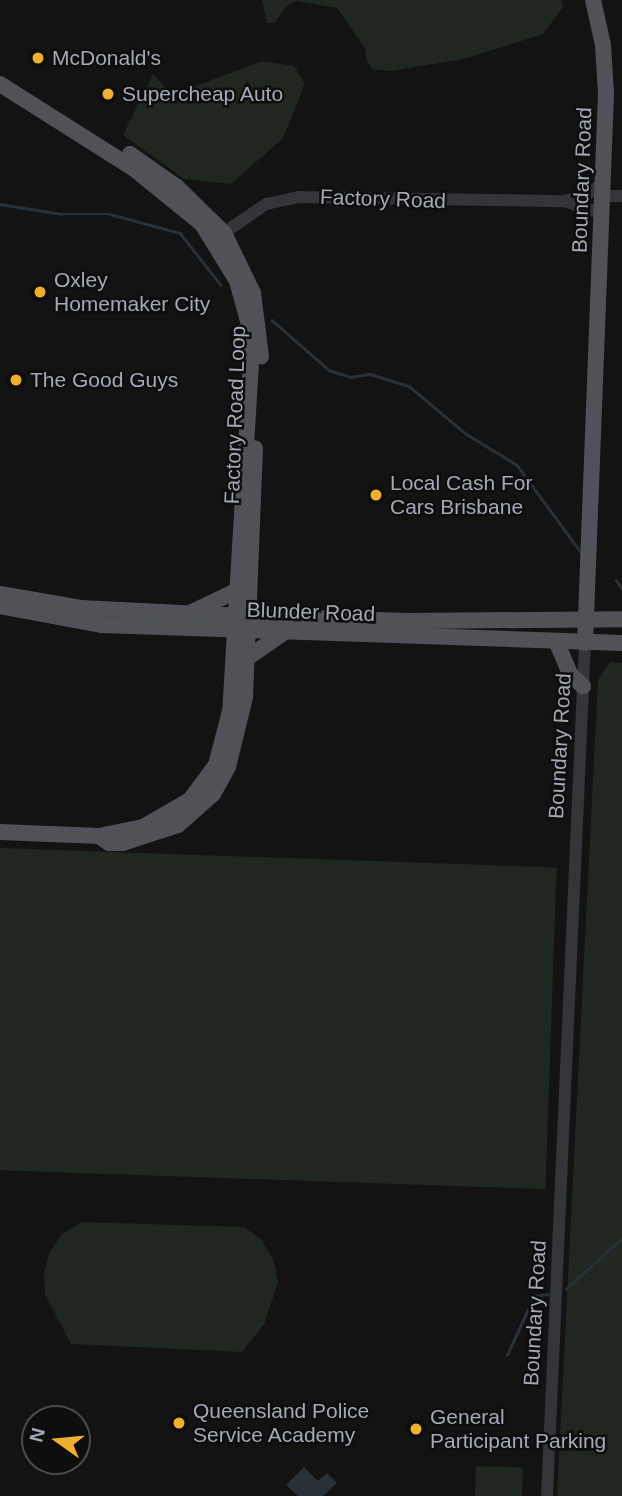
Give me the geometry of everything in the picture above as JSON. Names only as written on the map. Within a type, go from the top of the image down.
[{"type":"main road","name":"Boundary Road","points":[[585,643],[603,190],[605,70],[593,0]]},
{"type":"main road","name":"Factory Road Loop","points":[[0,72],[152,168],[194,201],[219,236],[253,293],[260,324],[241,623]]},
{"type":"main road","name":"Factory Road Loop","points":[[0,84],[134,168],[219,236],[237,281],[250,343],[234,592],[241,623]]},
{"type":"main road","points":[[189,613],[234,592]]},
{"type":"main road","name":"Blunder Road","points":[[0,594],[81,608],[189,613],[286,632],[556,643],[622,643]]},
{"type":"main road","name":"Blunder Road","points":[[0,606],[91,624],[622,620]]},
{"type":"main road","points":[[99,836],[109,843],[123,843],[164,832],[213,793],[240,733],[247,658],[241,623]]},
{"type":"main road","points":[[0,832],[99,836],[169,816],[210,776],[228,728],[241,623]]},
{"type":"main road","points":[[247,658],[286,632]]},
{"type":"main road","points":[[556,643],[570,674],[583,686]]},
{"type":"street","name":"Factory Road","points":[[219,236],[266,204],[287,198],[565,201],[603,190],[622,196]]},
{"type":"street","name":"Factory Road","points":[[565,201],[602,214]]},
{"type":"street","name":"Boundary Road","points":[[547,1496],[585,643]]},
{"type":"shaded area","points":[[262,0],[561,0],[563,7],[543,34],[464,59],[390,71],[373,69],[367,62],[365,48],[337,8],[296,1],[286,6],[275,23],[267,23]]},
{"type":"shaded area","points":[[262,61],[294,66],[305,84],[283,138],[231,184],[184,179],[123,135],[153,74],[172,95]]},
{"type":"shaded area","points":[[610,662],[622,663],[622,1496],[557,1496],[598,680]]},
{"type":"shaded area","points":[[0,848],[557,867],[545,1189],[0,1170]]},
{"type":"shaded area","points":[[82,1222],[244,1227],[261,1239],[274,1261],[278,1282],[264,1324],[242,1352],[71,1344],[45,1294],[44,1274],[49,1253],[62,1234]]},
{"type":"shaded area","points":[[476,1466],[523,1468],[522,1496],[475,1496]]},
{"type":"shaded area","points":[[304,1467],[318,1481],[327,1473],[337,1483],[323,1496],[298,1496],[286,1485]]},
{"type":"waterway","points":[[0,204],[61,214],[110,214],[180,233],[221,285]]},
{"type":"waterway","points":[[272,320],[329,370],[350,377],[370,374],[409,386],[465,433],[517,465],[581,552]]},
{"type":"waterway","points":[[616,580],[622,588]]},
{"type":"waterway","points":[[566,1289],[622,1238]]},
{"type":"waterway","points":[[507,1355],[534,1296],[548,1294]]},
{"type":"place","name":"McDonald's","points":[[38,58]]},
{"type":"place","name":"Supercheap Auto","points":[[108,94]]},
{"type":"place","name":"Oxley Homemaker City","points":[[40,292]]},
{"type":"place","name":"The Good Guys","points":[[16,380]]},
{"type":"place","name":"Local Cash For Cars Brisbane","points":[[376,495]]},
{"type":"place","name":"Queensland Police Service Academy","points":[[179,1423]]},
{"type":"place","name":"General Participant Parking","points":[[416,1429]]}]
